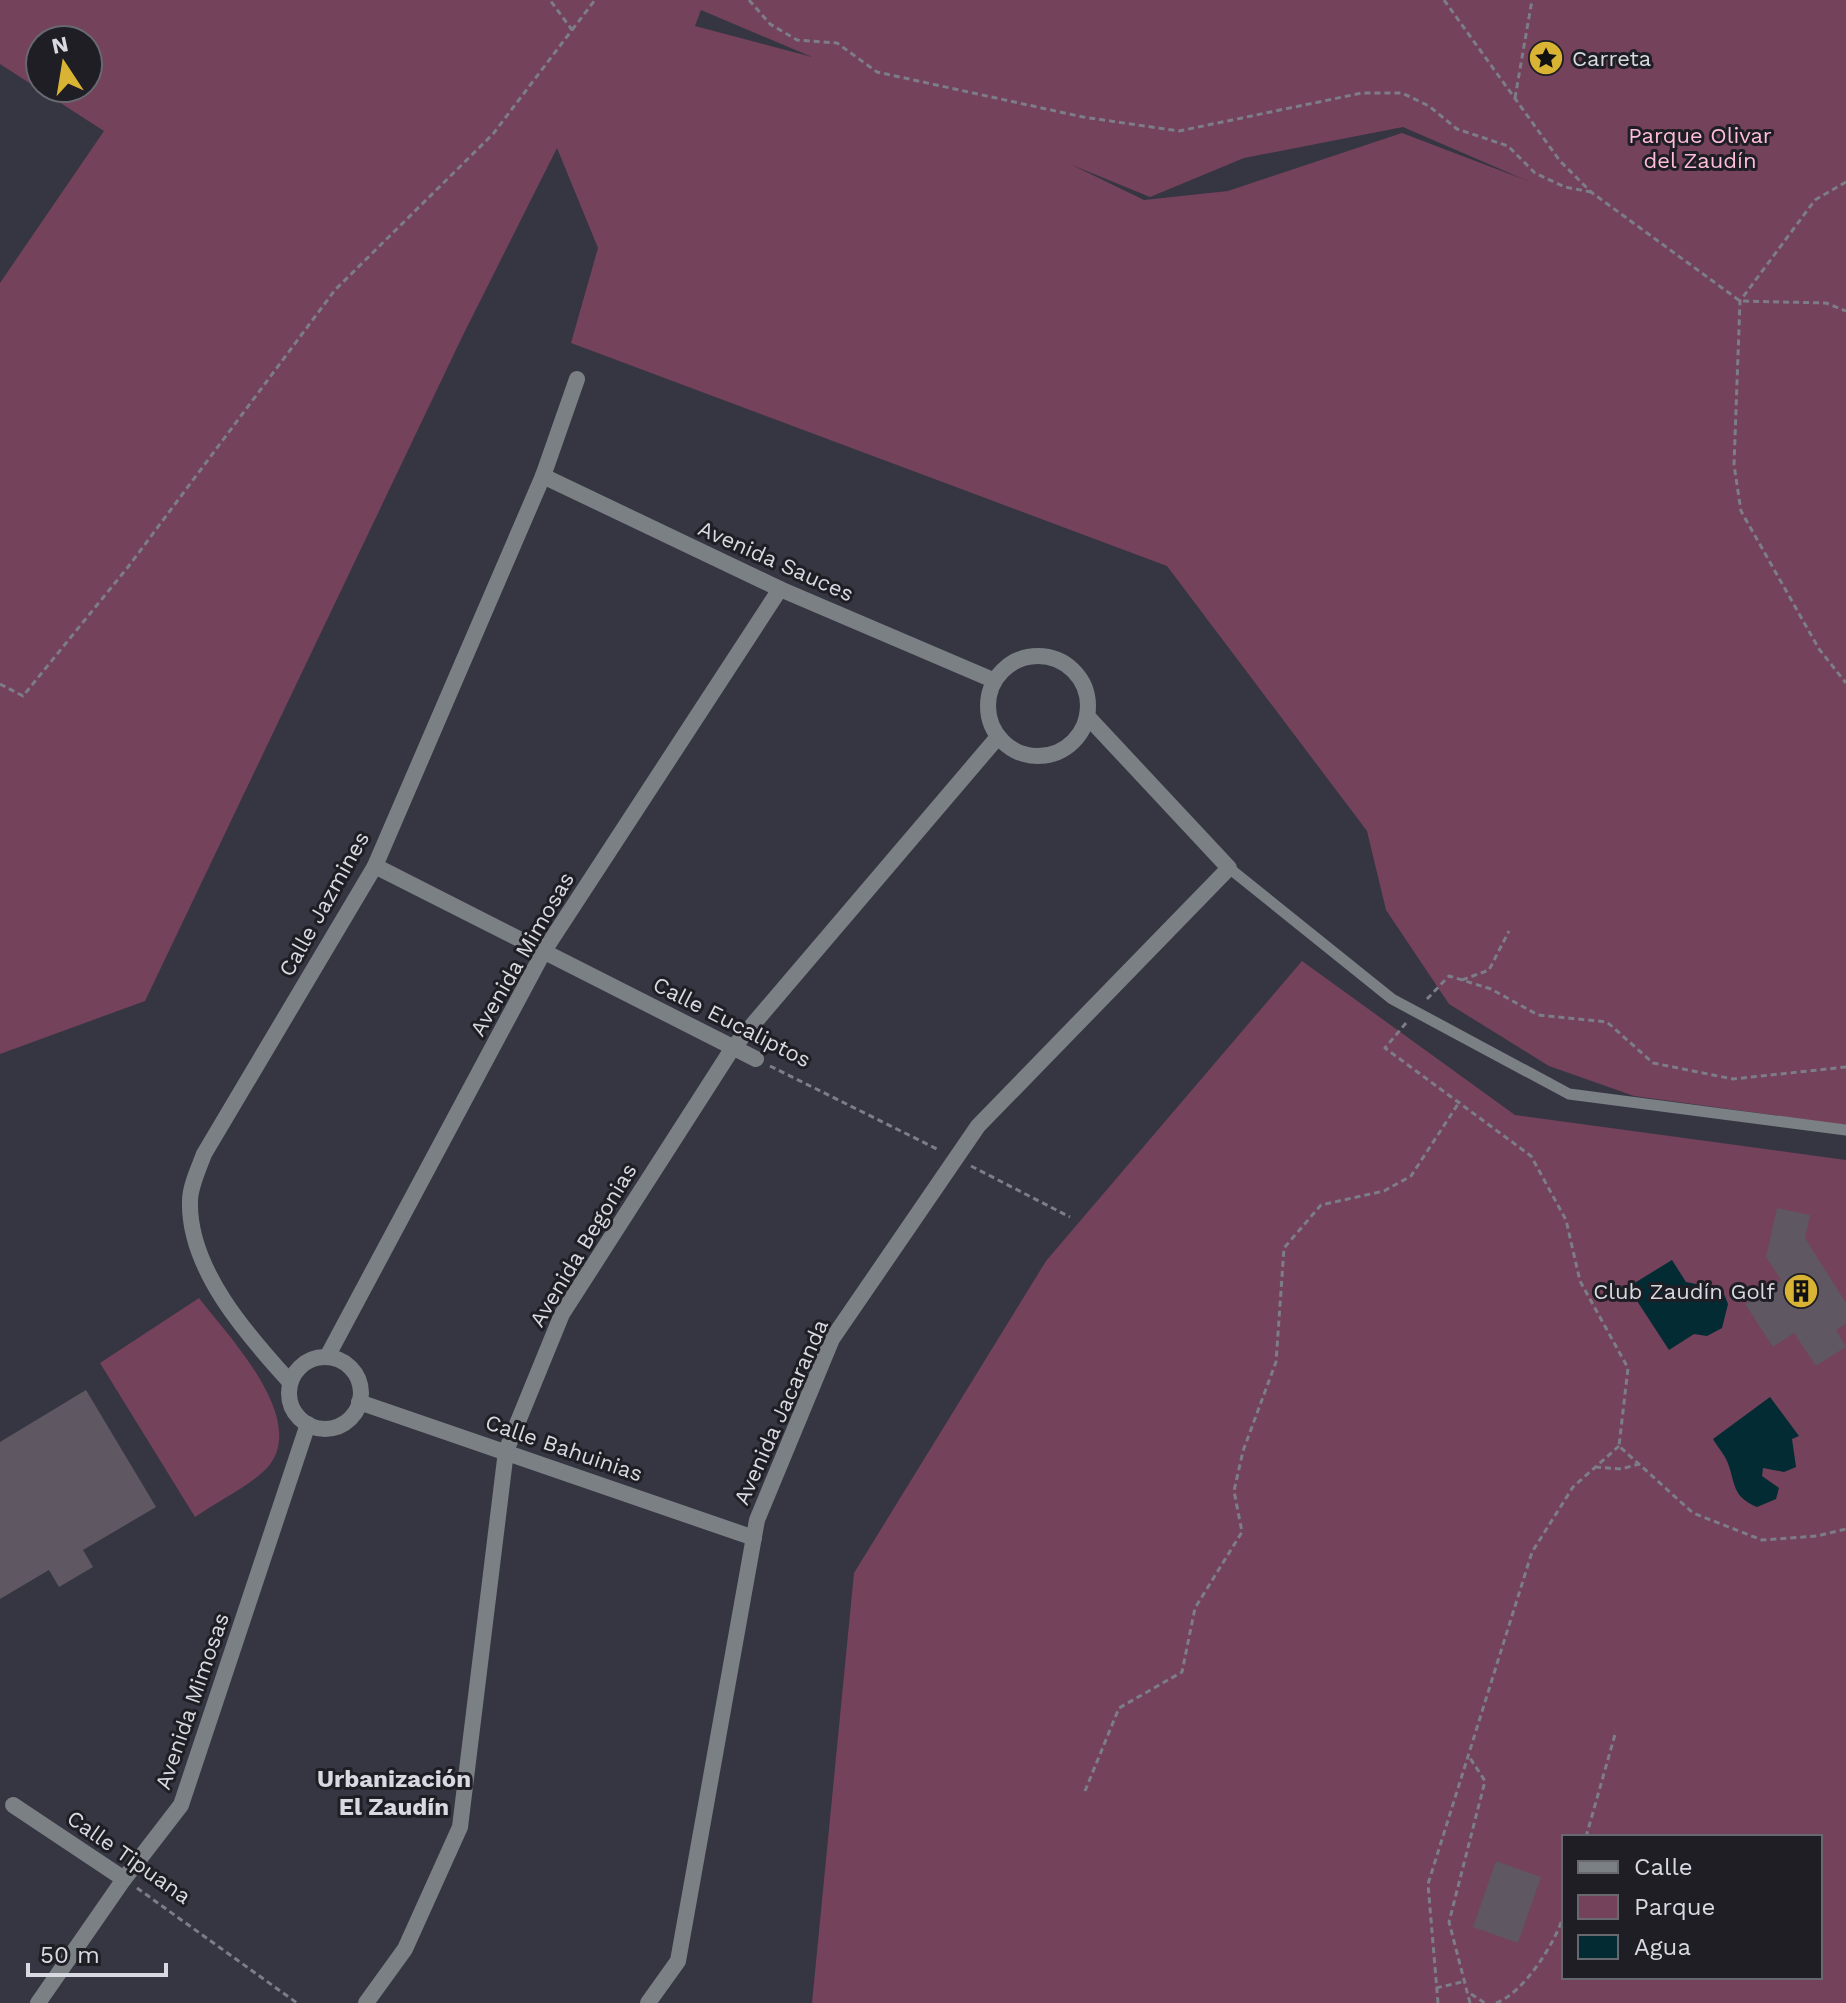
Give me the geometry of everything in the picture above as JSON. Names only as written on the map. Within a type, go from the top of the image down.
[{"type":"street","name":"Calle Jazmines","points":[[290,1382],[248,1336],[217,1288],[196,1242],[189,1200],[204,1154],[375,866],[543,476],[577,379]]},
{"type":"street","name":"Avenida Sauces","points":[[543,476],[780,589],[993,680]]},
{"type":"street","name":"Avenida Mimosas","points":[[327,1357],[544,951],[780,589]]},
{"type":"street","points":[[1029,656],[1047,656],[1063,662],[1082,682],[1087,699],[1087,716],[1071,743],[1057,752],[1040,756],[1015,750],[997,738],[987,707],[993,680],[1013,662],[1029,656]]},
{"type":"street","points":[[1087,716],[1229,868]]},
{"type":"street","name":"Avenida Begonias","points":[[366,2003],[405,1949],[460,1827],[506,1451],[562,1314],[732,1049],[997,738]]},
{"type":"street","name":"Calle Eucaliptos","points":[[375,866],[756,1059]]},
{"type":"street","name":"Avenida Jacaranda","points":[[648,2003],[678,1961],[757,1520],[832,1339],[978,1126],[1229,868]]},
{"type":"street","points":[[327,1357],[343,1362],[353,1370],[359,1381],[359,1402],[350,1419],[340,1426],[320,1428],[308,1424],[292,1407],[290,1382],[304,1364],[327,1357]]},
{"type":"street","name":"Calle Bahuinias","points":[[359,1402],[754,1538]]},
{"type":"street","name":"Avenida Mimosas","points":[[38,2003],[124,1879],[181,1805],[308,1424]]},
{"type":"street","name":"Calle Tipuana","points":[[13,1805],[124,1879]]},
{"type":"lane","points":[[1229,868],[1392,999],[1569,1094],[1846,1130]]},
{"type":"path","points":[[550,0],[572,30]]},
{"type":"path","points":[[0,684],[23,696],[128,567],[335,290],[493,134],[595,0]]},
{"type":"path","points":[[749,0],[770,24],[797,40],[837,43],[877,72],[1083,117],[1179,131],[1362,93],[1402,93],[1429,106],[1457,129],[1508,146],[1535,173],[1565,187],[1591,192]]},
{"type":"path","points":[[1444,0],[1560,161],[1591,192],[1740,301],[1826,303],[1846,311]]},
{"type":"path","points":[[1515,98],[1532,0]]},
{"type":"path","points":[[1846,182],[1815,200],[1740,301],[1734,465],[1741,511],[1819,649],[1846,683]]},
{"type":"path","points":[[1462,980],[1489,970],[1509,931]]},
{"type":"path","points":[[1438,2003],[1428,1884],[1532,1552],[1573,1487],[1619,1446],[1628,1368],[1580,1281],[1566,1220],[1531,1156],[1385,1048],[1449,976],[1491,989],[1538,1015],[1607,1022],[1653,1063],[1733,1079],[1846,1067]]},
{"type":"path","name":"Calle Eucaliptos","points":[[756,1059],[1070,1217]]},
{"type":"path","points":[[1085,1791],[1119,1708],[1182,1672],[1195,1608],[1242,1532],[1234,1491],[1243,1451],[1276,1362],[1284,1248],[1321,1205],[1384,1191],[1411,1176],[1460,1101]]},
{"type":"path","points":[[1619,1446],[1693,1513],[1762,1540],[1817,1536],[1846,1529]]},
{"type":"path","points":[[1595,1467],[1621,1469],[1639,1464]]},
{"type":"path","points":[[1587,1835],[1616,1731]]},
{"type":"path","points":[[1469,1757],[1485,1781],[1449,1922],[1470,2003]]},
{"type":"path","name":"Calle Tipuana","points":[[124,1879],[297,2003]]},
{"type":"path","points":[[1496,2003],[1510,1998],[1557,1937],[1562,1921]]},
{"type":"path","points":[[1436,1988],[1466,1981]]},
{"type":"path","points":[[1469,1993],[1485,2003]]},
{"type":"green space","name":"Parque Olivar del Zaudín","points":[[0,0],[1846,0],[1846,1125],[1634,1096],[1549,1066],[1449,1004],[1386,910],[1367,831],[1167,566],[571,343],[598,248],[557,148],[464,333],[145,1001],[0,1054],[0,283],[104,131],[62,104],[104,104],[104,24],[24,24],[24,79],[0,64]],"holes":[[[701,10],[812,57],[695,26]],[[1403,127],[1528,181],[1402,133],[1228,191],[1144,200],[1072,165],[1150,197],[1244,158]]]},
{"type":"green space","name":"Club Zaudín Golf","points":[[1302,961],[1515,1115],[1846,1160],[1846,2003],[812,2003],[854,1573],[1046,1261]]},
{"type":"green space","points":[[199,1298],[260,1379],[279,1427],[278,1448],[267,1468],[195,1517],[100,1363]]},
{"type":"water","points":[[1672,1260],[1686,1282],[1722,1289],[1728,1304],[1722,1328],[1707,1336],[1694,1334],[1669,1350],[1628,1287]]},
{"type":"water","points":[[1770,1397],[1799,1436],[1792,1439],[1796,1467],[1784,1472],[1763,1468],[1762,1476],[1779,1488],[1776,1499],[1757,1507],[1738,1493],[1727,1461],[1713,1439]]},
{"type":"building","name":"Club Zaudín Golf","points":[[1777,1208],[1810,1215],[1805,1238],[1846,1303],[1846,1324],[1836,1330],[1846,1347],[1816,1366],[1794,1333],[1773,1347],[1745,1304],[1781,1280],[1766,1257]]},
{"type":"building","points":[[86,1390],[156,1507],[83,1550],[93,1567],[59,1587],[49,1570],[0,1599],[0,1442]]},
{"type":"building","points":[[1496,1861],[1541,1877],[1518,1943],[1473,1927]]},
{"type":"place","name":"Carreta","points":[[1546,58]]},
{"type":"place","name":"Club Zaudín Golf","points":[[1801,1291]]},
{"type":"district","name":"Urbanización El Zaudín","points":[[394,1793]]}]
